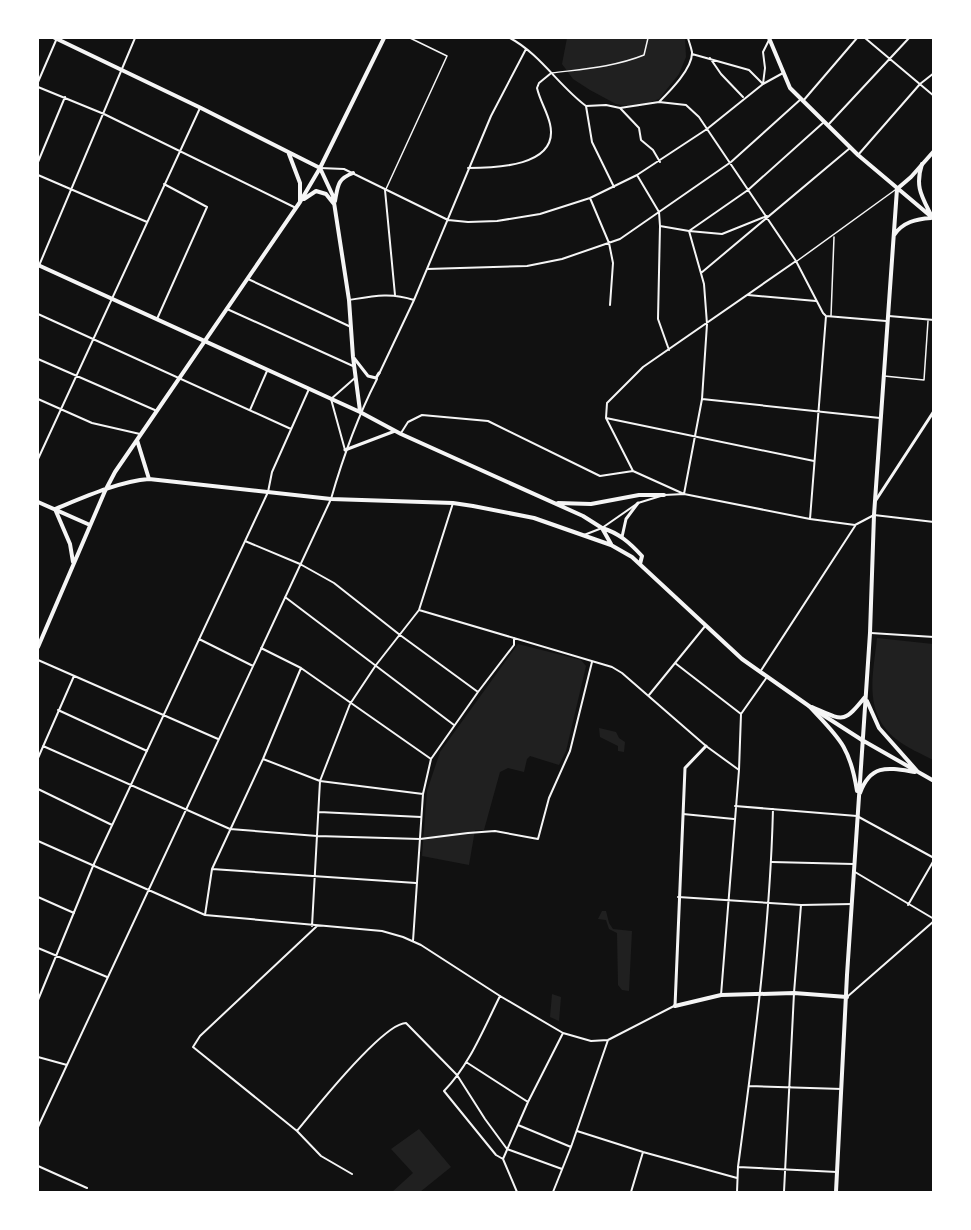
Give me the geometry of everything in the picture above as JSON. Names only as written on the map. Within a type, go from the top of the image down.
[{"type":"main road","points":[[56,38],[320,168],[333,196],[349,300],[360,412]]},
{"type":"main road","points":[[38,647],[105,491],[140,434],[300,202],[320,168],[384,38]]},
{"type":"main road","points":[[770,38],[790,88],[850,148],[933,218]]},
{"type":"main road","points":[[836,1192],[858,799],[870,633],[874,515],[897,189],[933,151]]},
{"type":"main road","points":[[288,152],[300,183],[300,202]]},
{"type":"main road","points":[[922,164],[918,177],[918,188],[933,218]]},
{"type":"main road","points":[[334,205],[339,182],[352,173]]},
{"type":"main road","points":[[300,202],[316,191],[326,194],[334,205]]},
{"type":"main road","points":[[893,236],[904,224],[933,218]]},
{"type":"main road","points":[[38,266],[360,412],[401,434],[554,502],[602,528],[615,532],[642,556],[640,564]]},
{"type":"main road","points":[[137,440],[149,479]]},
{"type":"main road","points":[[55,509],[133,480],[149,479],[331,499],[453,503],[534,518],[611,545],[640,564],[742,659],[862,740],[933,780]]},
{"type":"main road","points":[[554,502],[591,504],[639,495],[664,495]]},
{"type":"main road","points":[[38,502],[90,525]]},
{"type":"main road","points":[[55,509],[70,544],[74,564]]},
{"type":"main road","points":[[602,528],[611,545]]},
{"type":"main road","points":[[809,706],[839,718],[845,718],[865,697]]},
{"type":"main road","points":[[865,697],[879,728],[918,772]]},
{"type":"main road","points":[[809,706],[841,741],[850,755],[858,799]]},
{"type":"main road","points":[[858,799],[865,782],[881,769],[918,772]]},
{"type":"main road","points":[[675,1006],[721,995],[794,993],[847,997]]},
{"type":"street","points":[[38,82],[56,38]]},
{"type":"street","points":[[38,266],[135,38]]},
{"type":"street","points":[[512,38],[586,106],[606,105],[620,108],[659,102],[686,105],[699,117],[731,162],[796,261],[816,302],[826,316],[810,519]]},
{"type":"street","points":[[659,102],[684,72],[692,54],[688,38]]},
{"type":"street","points":[[763,84],[765,68],[763,52],[770,38]]},
{"type":"street","points":[[427,269],[527,266],[562,259],[620,238],[731,162],[802,100],[857,38]]},
{"type":"street","points":[[865,38],[933,96]]},
{"type":"street","points":[[689,231],[748,190],[826,123],[909,38]]},
{"type":"street","points":[[38,1127],[331,499],[345,450],[360,412],[414,300],[491,116],[526,49]]},
{"type":"street","points":[[692,54],[749,70],[763,84]]},
{"type":"street","points":[[710,58],[721,74],[744,98]]},
{"type":"street","points":[[320,168],[344,169],[448,220],[468,222],[517,219],[567,207],[637,175],[660,162],[763,84],[783,73]]},
{"type":"street","points":[[858,155],[920,84],[933,73]]},
{"type":"street","points":[[468,168],[489,168],[525,162],[544,149],[551,132],[537,88],[539,83],[551,74]]},
{"type":"street","points":[[38,87],[104,114],[296,208]]},
{"type":"street","points":[[38,162],[65,97]]},
{"type":"street","points":[[586,106],[592,142],[614,187]]},
{"type":"street","points":[[38,459],[201,108]]},
{"type":"street","points":[[620,108],[639,128],[641,140],[654,150],[660,162]]},
{"type":"street","points":[[700,273],[850,148]]},
{"type":"street","points":[[38,175],[147,222]]},
{"type":"street","points":[[637,175],[659,212],[658,319],[669,350]]},
{"type":"street","points":[[156,319],[207,207],[164,184]]},
{"type":"street","points":[[385,190],[395,295]]},
{"type":"street","points":[[590,198],[609,243],[613,263],[610,305]]},
{"type":"street","points":[[660,226],[722,234],[767,216]]},
{"type":"street","points":[[684,494],[702,399],[707,324],[704,284],[689,231]]},
{"type":"street","points":[[633,471],[606,418],[607,403],[643,367],[796,261]]},
{"type":"street","points":[[247,279],[351,327]]},
{"type":"street","points":[[349,300],[384,294],[414,300]]},
{"type":"street","points":[[748,295],[816,302]]},
{"type":"street","points":[[226,309],[354,366]]},
{"type":"street","points":[[38,314],[291,429]]},
{"type":"street","points":[[826,316],[933,320]]},
{"type":"street","points":[[353,357],[368,376],[376,378],[380,373]]},
{"type":"street","points":[[38,358],[157,411]]},
{"type":"street","points":[[250,410],[268,370]]},
{"type":"street","points":[[345,450],[331,399],[356,377]]},
{"type":"street","points":[[38,1000],[93,866],[268,492],[272,472],[309,389]]},
{"type":"street","points":[[38,399],[92,423],[140,434]]},
{"type":"street","points":[[702,399],[880,418]]},
{"type":"street","points":[[875,502],[933,411]]},
{"type":"street","points":[[401,434],[408,423],[422,415],[488,421],[600,476],[633,471],[684,494],[810,519],[855,525]]},
{"type":"street","points":[[606,418],[814,461]]},
{"type":"street","points":[[345,450],[395,431]]},
{"type":"street","points":[[38,447],[43,447]]},
{"type":"street","points":[[584,535],[602,528],[638,503],[664,495],[684,494]]},
{"type":"street","points":[[312,926],[320,781],[350,704],[376,665],[419,609],[453,503]]},
{"type":"street","points":[[622,537],[626,519],[638,503]]},
{"type":"street","points":[[760,672],[855,525],[874,515],[933,522]]},
{"type":"street","points":[[245,541],[300,564],[334,583],[399,635],[478,692]]},
{"type":"street","points":[[285,597],[454,725]]},
{"type":"street","points":[[419,609],[622,673],[708,748],[739,770]]},
{"type":"street","points":[[648,696],[706,625]]},
{"type":"street","points":[[870,633],[933,637]]},
{"type":"street","points":[[413,941],[423,794],[430,759],[514,645],[514,638]]},
{"type":"street","points":[[200,639],[253,666]]},
{"type":"street","points":[[261,648],[301,668],[430,759]]},
{"type":"street","points":[[38,660],[218,740]]},
{"type":"street","points":[[43,746],[230,829],[317,836],[420,840],[468,832],[495,831],[538,839],[549,798],[570,750],[592,662]]},
{"type":"street","points":[[675,663],[741,714]]},
{"type":"street","points":[[205,915],[212,869],[263,759],[301,668]]},
{"type":"street","points":[[38,758],[74,676]]},
{"type":"street","points":[[721,995],[739,770],[741,714],[767,677]]},
{"type":"street","points":[[58,710],[147,751]]},
{"type":"street","points":[[38,841],[205,915],[382,931],[413,941],[563,1033],[591,1041],[608,1040],[647,1018],[675,1006],[685,768],[708,748]]},
{"type":"street","points":[[263,759],[320,781],[423,794]]},
{"type":"street","points":[[38,789],[112,825]]},
{"type":"street","points":[[735,806],[857,816],[933,859],[908,905]]},
{"type":"street","points":[[737,1192],[738,1167],[761,994],[770,902],[773,809]]},
{"type":"street","points":[[319,812],[421,817]]},
{"type":"street","points":[[683,814],[734,819]]},
{"type":"street","points":[[772,862],[855,864]]},
{"type":"street","points":[[212,869],[417,883]]},
{"type":"street","points":[[847,997],[933,920],[855,872]]},
{"type":"street","points":[[38,897],[74,913]]},
{"type":"street","points":[[678,897],[727,902],[801,905],[852,904]]},
{"type":"street","points":[[784,1192],[801,905]]},
{"type":"street","points":[[317,926],[200,1036],[193,1047],[297,1131],[321,1156],[352,1174]]},
{"type":"street","points":[[38,948],[107,978]]},
{"type":"street","points":[[500,996],[466,1062],[444,1091],[496,1155],[503,1159],[517,1192]]},
{"type":"street","points":[[297,1131],[333,1085],[387,1032],[400,1023],[406,1023],[457,1075],[507,1149],[561,1169]]},
{"type":"street","points":[[503,1159],[528,1102],[563,1033]]},
{"type":"street","points":[[553,1192],[577,1131],[608,1040]]},
{"type":"street","points":[[38,1057],[67,1065]]},
{"type":"street","points":[[466,1062],[528,1102]]},
{"type":"street","points":[[749,1086],[842,1089]]},
{"type":"street","points":[[518,1125],[571,1147]]},
{"type":"street","points":[[577,1131],[737,1178]]},
{"type":"street","points":[[631,1192],[643,1152]]},
{"type":"street","points":[[38,1166],[87,1188]]},
{"type":"street","points":[[738,1167],[837,1172]]},
{"type":"lane","points":[[385,190],[447,56],[410,38]]},
{"type":"lane","points":[[551,74],[595,69],[636,58],[644,55],[648,38]]},
{"type":"lane","points":[[796,261],[897,189]]},
{"type":"lane","points":[[831,316],[834,234]]},
{"type":"lane","points":[[884,376],[924,380],[928,320]]},
{"type":"shaded area","points":[[567,38],[685,38],[686,57],[679,74],[659,99],[637,107],[616,104],[573,79],[562,64]]},
{"type":"shaded area","points":[[877,638],[933,644],[933,760],[896,739],[879,717],[874,705],[873,693]]},
{"type":"shaded area","points":[[518,644],[581,660],[586,666],[566,751],[559,765],[530,756],[524,772],[508,768],[500,772],[484,830],[475,830],[469,865],[422,856],[427,791],[440,752]]},
{"type":"shaded area","points":[[599,728],[616,732],[625,742],[624,752],[618,751],[618,746],[600,737]]},
{"type":"shaded area","points":[[602,911],[606,911],[613,929],[632,931],[629,991],[622,990],[618,985],[617,933],[609,929],[606,920],[598,919]]},
{"type":"shaded area","points":[[552,994],[561,997],[559,1021],[550,1017]]},
{"type":"shaded area","points":[[419,1129],[451,1167],[420,1192],[392,1192],[413,1173],[391,1149]]}]
